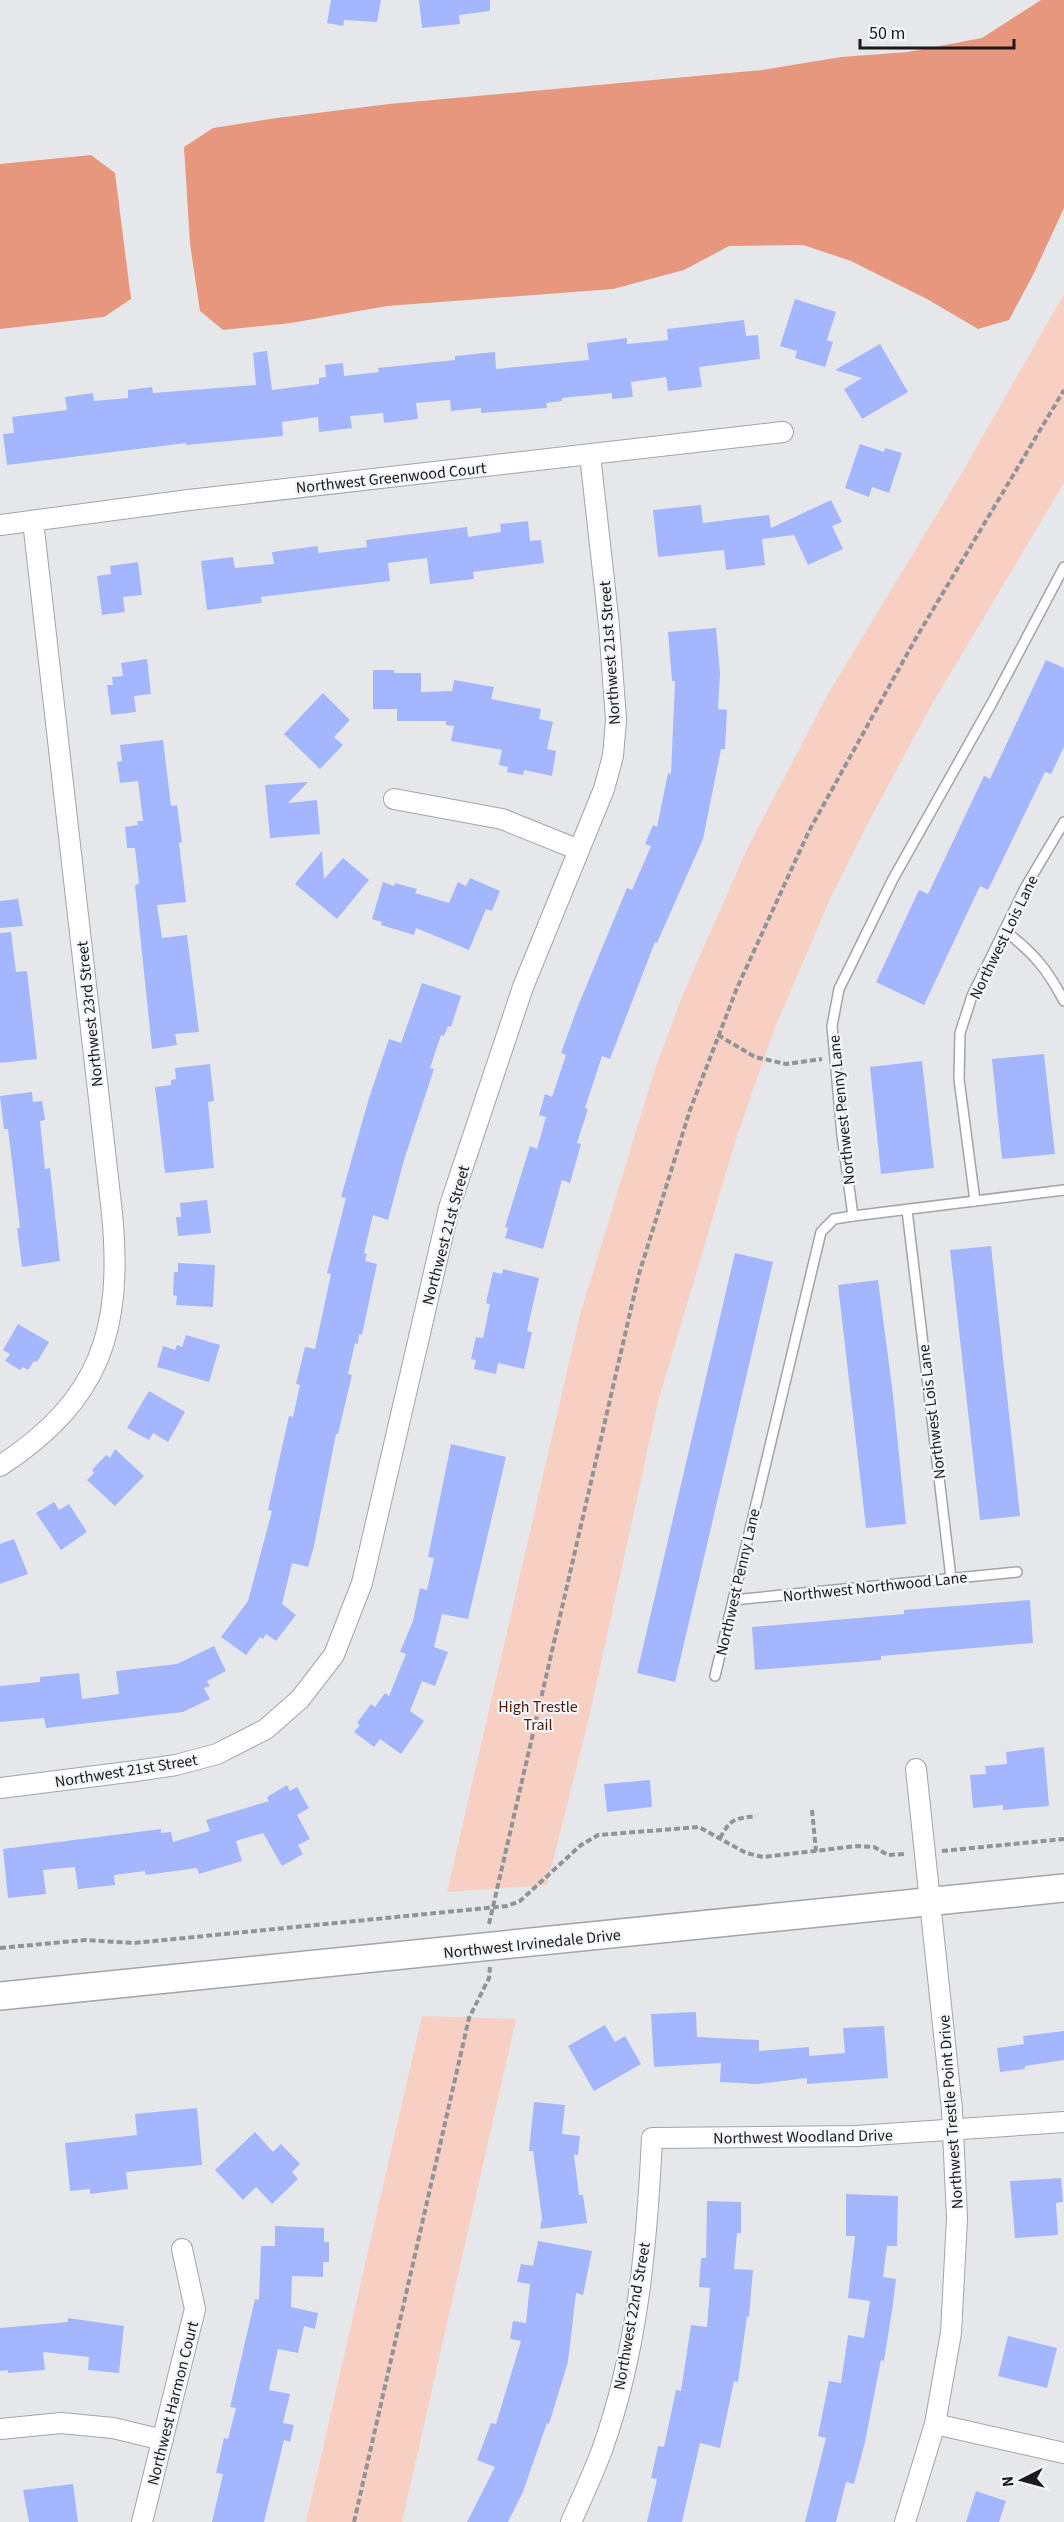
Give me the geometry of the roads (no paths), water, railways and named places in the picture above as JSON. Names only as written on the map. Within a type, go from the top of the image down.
[{"type":"main road","name":"Northwest Irvinedale Drive","points":[[0,1996],[1064,1888]]},
{"type":"street","name":"Northwest Greenwood Court","points":[[0,525],[189,500],[783,432]]},
{"type":"street","name":"Northwest 21st Street","points":[[0,1788],[176,1765],[218,1754],[266,1729],[300,1699],[334,1655],[362,1583],[449,1208],[523,987],[604,789],[613,756],[616,720],[609,625],[590,455]]},
{"type":"street","name":"Northwest 23rd Street","points":[[0,1466],[22,1452],[64,1414],[87,1384],[110,1320],[115,1288],[116,1252],[113,1223],[33,521]]},
{"type":"street","points":[[394,799],[502,819],[579,850]]},
{"type":"street","name":"Northwest Trestle Point Drive","points":[[905,2522],[935,2424],[951,2333],[957,2218],[944,2020],[929,1902],[916,1769]]},
{"type":"street","name":"Northwest Woodland Drive","points":[[652,2138],[836,2137],[1064,2122]]},
{"type":"street","name":"Northwest 22nd Street","points":[[572,2522],[602,2449],[626,2365],[644,2264],[652,2138]]},
{"type":"street","name":"Northwest Harmon Court","points":[[142,2522],[195,2309],[182,2249]]},
{"type":"street","points":[[0,2429],[61,2423],[113,2428],[163,2440]]},
{"type":"street","points":[[935,2424],[1064,2453]]},
{"type":"lane","name":"Northwest Penny Lane","points":[[715,1676],[821,1232],[834,1219],[853,1216],[832,1026],[839,989],[893,879],[993,701],[1064,567]]},
{"type":"lane","name":"Northwest Lois Lane","points":[[975,1201],[959,1079],[960,1033],[972,996],[1025,888],[1063,824]]},
{"type":"lane","points":[[1005,931],[1030,951],[1052,979],[1064,1001]]},
{"type":"lane","points":[[853,1216],[1064,1190]]},
{"type":"lane","name":"Northwest Lois Lane","points":[[907,1210],[951,1578]]},
{"type":"lane","name":"Northwest Northwood Lane","points":[[733,1600],[1017,1572]]},
{"type":"park label","name":"High Trestle Trail","points":[[538,1715]]}]
